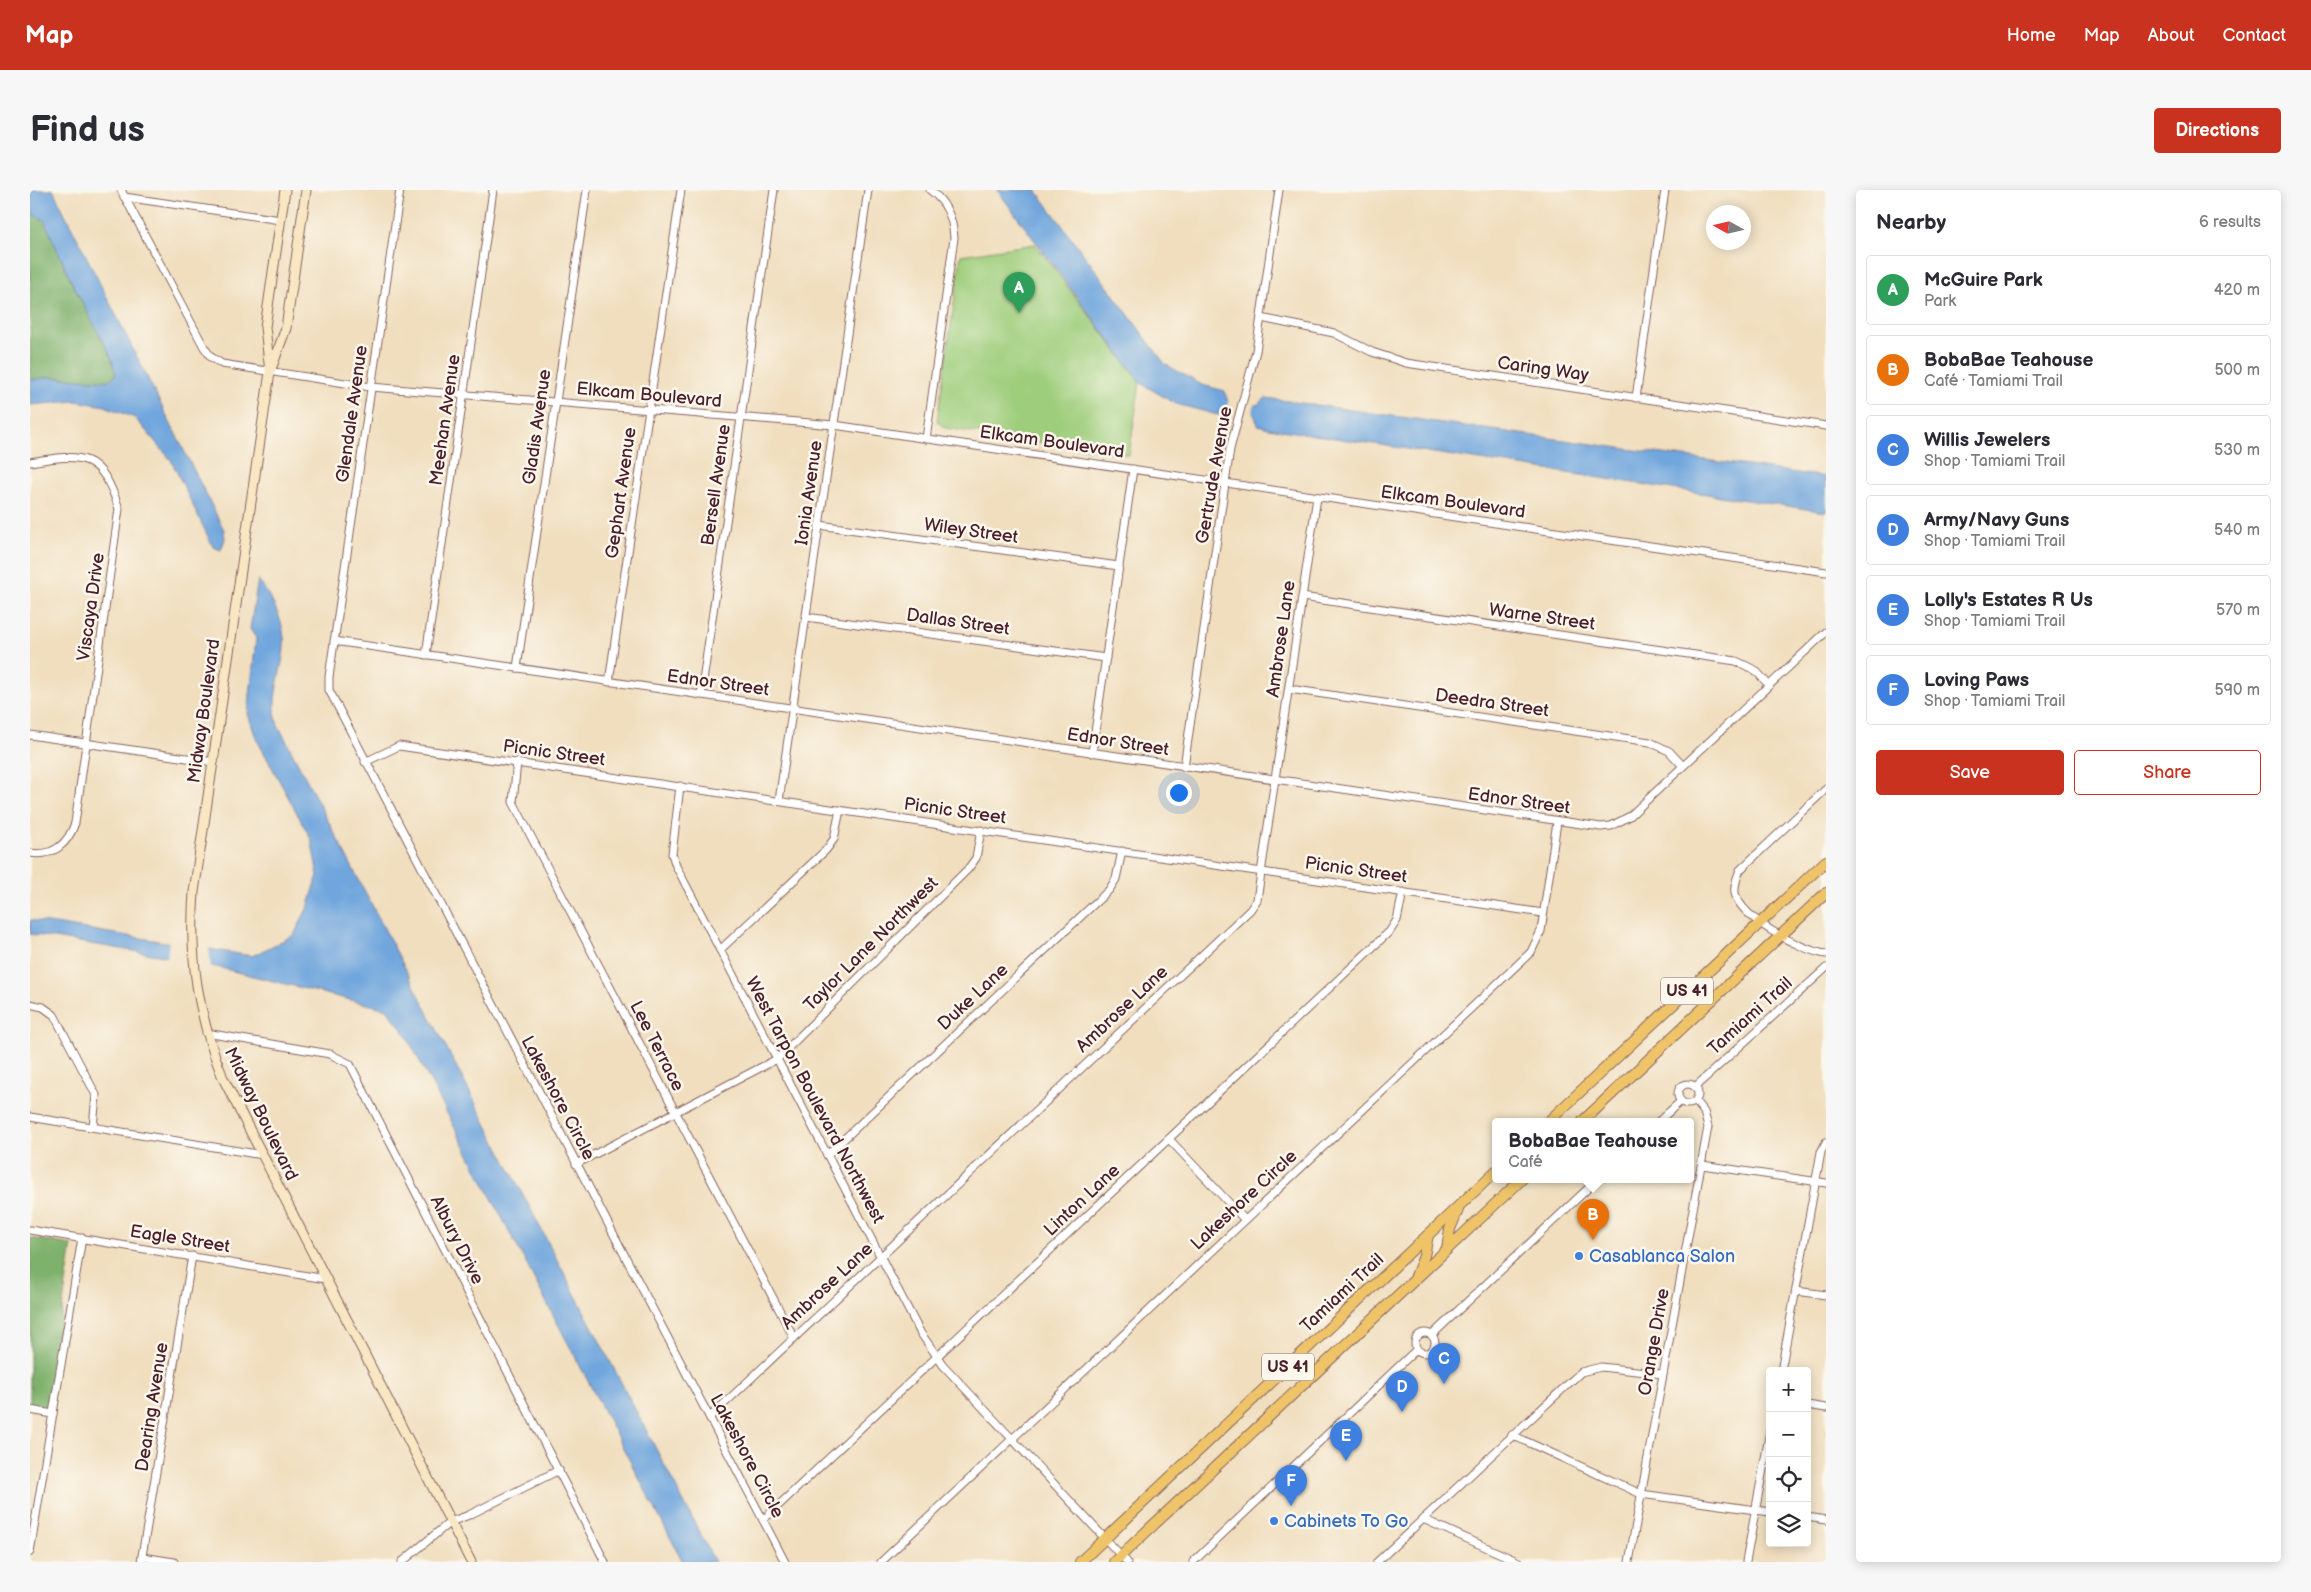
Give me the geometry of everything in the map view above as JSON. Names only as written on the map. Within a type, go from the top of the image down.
[{"type":"main road","name":"US 41","points":[[1552,1118],[1826,861]]},
{"type":"main road","name":"Tamiami Trail","points":[[1586,1118],[1826,893]]},
{"type":"main road","name":"Tamiami Trail","points":[[1080,1562],[1492,1175]]},
{"type":"main road","name":"US 41","points":[[1121,1560],[1518,1183]]},
{"type":"main road","points":[[1447,1249],[1450,1229],[1461,1204]]},
{"type":"main road","points":[[1415,1279],[1424,1256],[1428,1235]]},
{"type":"street","name":"Elkcam Boulevard","points":[[121,190],[204,347],[211,357],[222,364],[371,387],[834,425],[1826,572]]},
{"type":"street","name":"Midway Boulevard","points":[[270,372],[265,327],[285,190]]},
{"type":"street","name":"Midway Boulevard","points":[[306,190],[286,328],[270,372],[194,892],[191,937],[194,971],[206,1033],[223,1078],[470,1562]]},
{"type":"street","name":"Glendale Avenue","points":[[334,641],[400,190]]},
{"type":"street","name":"Meehan Avenue","points":[[426,655],[493,190]]},
{"type":"street","name":"Gladis Avenue","points":[[517,668],[587,190]]},
{"type":"street","name":"Gephart Avenue","points":[[609,682],[680,190]]},
{"type":"street","name":"Bersell Avenue","points":[[701,695],[774,190]]},
{"type":"street","name":"Ionia Avenue","points":[[779,801],[868,190]]},
{"type":"street","name":"Gertrude Avenue","points":[[1184,767],[1225,483],[1238,418],[1255,357],[1279,190]]},
{"type":"street","points":[[1636,398],[1665,190]]},
{"type":"street","points":[[926,439],[954,238],[950,215],[945,205],[931,191]]},
{"type":"street","points":[[124,197],[281,220]]},
{"type":"street","name":"Caring Way","points":[[1261,318],[1334,333],[1372,352],[1406,363],[1826,426]]},
{"type":"street","name":"Viscaya Drive","points":[[30,462],[65,456],[87,459],[98,467],[115,497],[119,509],[74,826],[71,835],[63,845],[52,852],[30,853]]},
{"type":"street","points":[[1092,753],[1133,469]]},
{"type":"street","name":"Ambrose Lane","points":[[710,1418],[1250,910],[1257,900],[1317,497]]},
{"type":"street","name":"Wiley Street","points":[[819,525],[1119,566]]},
{"type":"street","name":"Warne Street","points":[[1302,597],[1736,661],[1755,670],[1769,685]]},
{"type":"street","name":"Dallas Street","points":[[806,617],[1106,658]]},
{"type":"street","name":"Ednor Street","points":[[334,641],[1601,827],[1621,822],[1826,632]]},
{"type":"street","name":"Lakeshore Circle","points":[[334,641],[329,690],[365,762],[786,1562]]},
{"type":"street","name":"Deedra Street","points":[[1289,689],[1650,742],[1669,751],[1683,766]]},
{"type":"street","points":[[30,735],[214,762]]},
{"type":"street","name":"Picnic Street","points":[[365,762],[399,746],[1543,913]]},
{"type":"street","name":"Lee Terrace","points":[[517,762],[514,802],[794,1338]]},
{"type":"street","name":"West Tarpon Boulevard Northwest","points":[[680,786],[672,854],[676,866],[920,1332],[937,1357],[1121,1560]]},
{"type":"street","points":[[1826,789],[1740,870],[1735,882],[1735,894],[1740,904],[1760,923],[1799,947],[1826,954]]},
{"type":"street","points":[[720,950],[826,850],[834,840],[840,810]]},
{"type":"street","name":"Lakeshore Circle","points":[[880,1562],[1531,952],[1538,941],[1557,822]]},
{"type":"street","name":"Taylor Lane Northwest","points":[[576,1164],[777,1059],[968,869],[976,858],[981,830]]},
{"type":"street","name":"Duke Lane","points":[[827,1155],[1109,890],[1116,879],[1122,851]]},
{"type":"street","name":"Linton Lane","points":[[763,1520],[1390,931],[1397,920],[1403,892]]},
{"type":"street","name":"Tamiami Trail","points":[[1695,1087],[1826,968]]},
{"type":"street","points":[[30,1004],[43,1008],[54,1015],[92,1086],[96,1108],[93,1127]]},
{"type":"street","name":"Albury Drive","points":[[206,1033],[330,1054],[350,1064],[605,1562]]},
{"type":"street","points":[[1689,1084],[1695,1087],[1698,1096],[1695,1101],[1690,1104],[1681,1101],[1679,1092],[1683,1086],[1689,1084]]},
{"type":"street","points":[[1663,1118],[1681,1101]]},
{"type":"street","name":"Orange Drive","points":[[1629,1562],[1708,1127],[1704,1112],[1695,1101]]},
{"type":"street","points":[[30,1117],[263,1156]]},
{"type":"street","points":[[1168,1139],[1245,1220]]},
{"type":"street","points":[[1782,1367],[1821,1152],[1826,1142]]},
{"type":"street","points":[[1702,1165],[1826,1183]]},
{"type":"street","points":[[1432,1335],[1594,1183]]},
{"type":"street","name":"Eagle Street","points":[[30,1230],[326,1279]]},
{"type":"street","points":[[30,1552],[82,1238]]},
{"type":"street","name":"Dearing Avenue","points":[[141,1559],[192,1256]]},
{"type":"street","points":[[1796,1291],[1826,1295]]},
{"type":"street","points":[[1424,1332],[1432,1335],[1435,1343],[1432,1349],[1424,1353],[1417,1349],[1415,1341],[1418,1335],[1424,1332]]},
{"type":"street","points":[[1193,1562],[1417,1349]]},
{"type":"street","points":[[1376,1562],[1572,1379],[1591,1368],[1602,1367],[1663,1374]]},
{"type":"street","points":[[1811,1406],[1826,1408]]},
{"type":"street","points":[[30,1410],[53,1414]]},
{"type":"street","points":[[1512,1435],[1641,1494],[1766,1511]]},
{"type":"street","points":[[1746,1562],[1766,1452]]},
{"type":"street","points":[[402,1562],[450,1522],[469,1515],[559,1470]]},
{"type":"street","points":[[1423,1518],[1519,1562]]},
{"type":"street","points":[[1811,1518],[1826,1520]]},
{"type":"street","points":[[141,1559],[174,1562]]},
{"type":"green space","points":[[30,213],[44,219],[72,283],[111,357],[116,375],[107,381],[49,377],[30,380]]},
{"type":"green space","points":[[1035,244],[1140,382],[1129,455],[945,428],[937,421],[961,255]]},
{"type":"green space","points":[[30,1238],[72,1245],[47,1408],[30,1405]]},
{"type":"water","points":[[30,190],[53,190],[224,530],[225,539],[221,550],[213,547],[171,460],[135,418],[105,406],[76,401],[30,405],[30,380],[49,377],[107,381],[116,375],[111,357],[72,283],[44,220],[30,213]]},
{"type":"water","points":[[997,190],[1036,190],[1165,364],[1202,385],[1225,391],[1227,400],[1257,405],[1266,398],[1826,477],[1826,512],[1268,428],[1258,425],[1254,414],[1226,408],[1218,415],[1176,404],[1142,384]]},
{"type":"water","points":[[258,579],[278,614],[283,630],[284,649],[275,703],[278,725],[715,1562],[683,1562],[406,1035],[387,1009],[188,960],[30,934],[30,920],[252,956],[294,935],[309,905],[318,875],[311,839],[256,738],[248,714],[256,638],[250,629]]},
{"type":"pier","points":[[1229,398],[1255,403],[1252,416],[1226,411]]},
{"type":"pier","points":[[169,941],[209,948],[211,968],[167,959]]},
{"type":"place","name":"McGuire Park","points":[[1019,313]]},
{"type":"place","name":"BobaBae Teahouse","points":[[1593,1240]]},
{"type":"place","name":"Casablanca Salon","points":[[1579,1256]]},
{"type":"place","name":"Willis Jewelers","points":[[1444,1384]]},
{"type":"place","name":"Army/Navy Guns","points":[[1402,1412]]},
{"type":"place","name":"Lolly's Estates R Us","points":[[1346,1461]]},
{"type":"place","name":"Loving Paws","points":[[1291,1506]]},
{"type":"place","name":"Cabinets To Go","points":[[1274,1521]]}]
